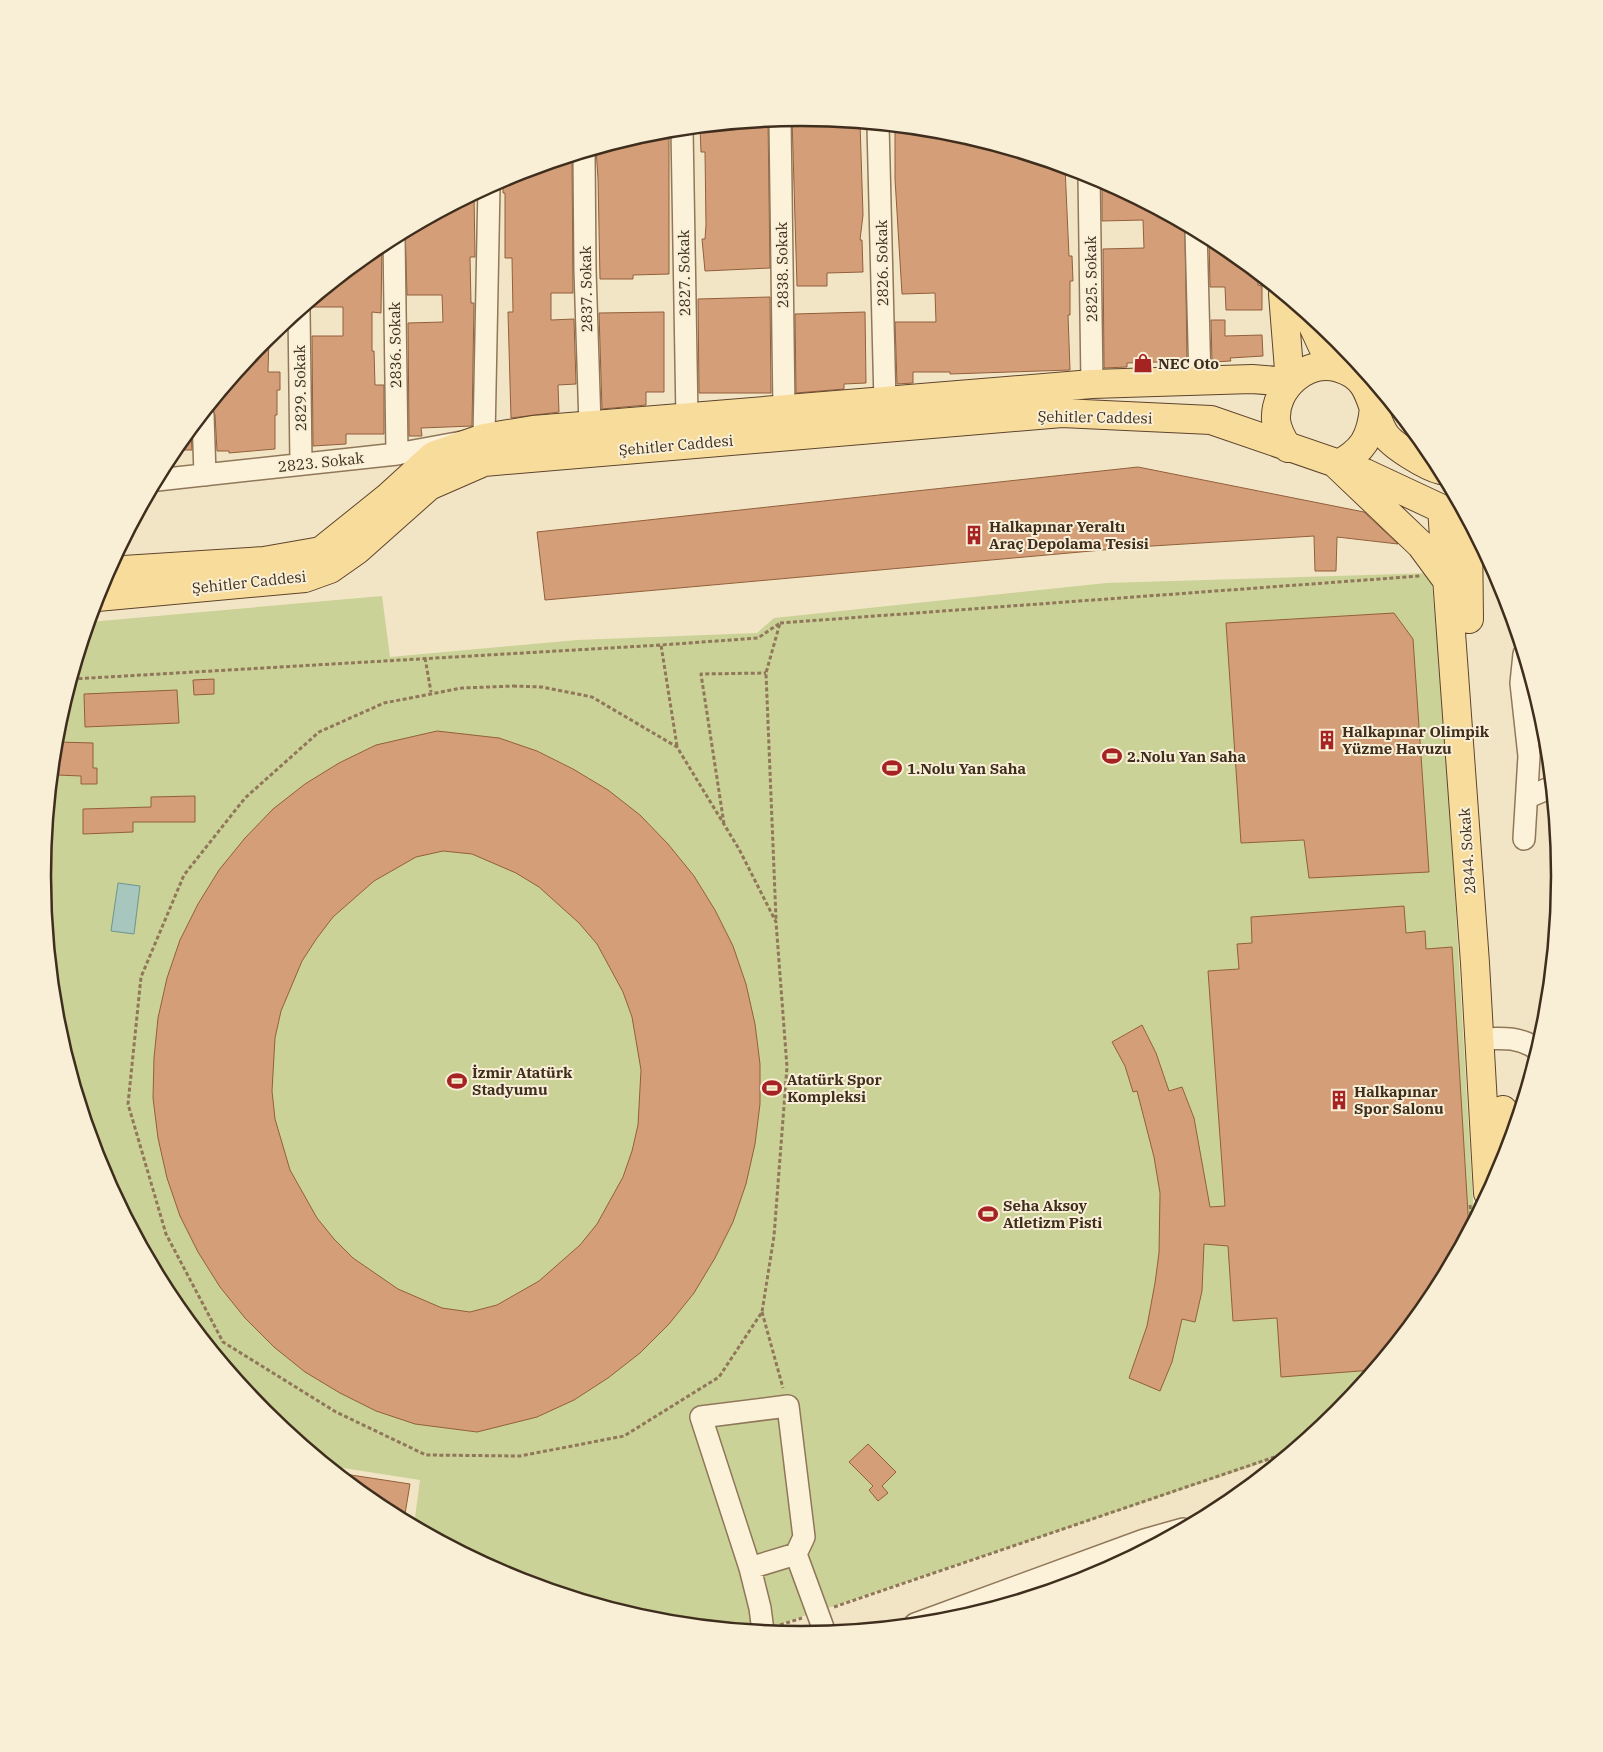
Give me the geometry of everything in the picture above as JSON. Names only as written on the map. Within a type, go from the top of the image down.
[{"type":"main road","points":[[1284,302],[1290,382]]},
{"type":"main road","points":[[1315,329],[1327,356],[1354,371],[1369,391],[1381,426],[1391,441],[1428,464]]},
{"type":"main road","points":[[1288,448],[1280,435],[1276,414],[1281,393],[1290,382],[1304,372],[1320,366],[1354,371]]},
{"type":"main road","name":"Şehitler Caddesi","points":[[117,570],[264,561],[321,551],[387,498],[433,456],[484,438],[533,430],[1092,384],[1252,379],[1290,382]]},
{"type":"main road","points":[[1374,408],[1372,426],[1365,443],[1353,456],[1337,465],[1421,545],[1447,582],[1480,557]]},
{"type":"main road","name":"Şehitler Caddesi","points":[[105,596],[305,578],[330,569],[357,550],[429,486],[484,462],[1062,413],[1211,420],[1365,474],[1457,511]]},
{"type":"main road","name":"2844. Sokak","points":[[1458,514],[1447,582],[1489,1039],[1504,1140]]},
{"type":"main road","name":"2844. Sokak","points":[[1479,1194],[1489,1039]]},
{"type":"street","name":"2838. Sokak","points":[[780,126],[784,410]]},
{"type":"street","name":"2826. Sokak","points":[[878,130],[885,402]]},
{"type":"street","name":"2827. Sokak","points":[[682,136],[687,418]]},
{"type":"street","name":"2837. Sokak","points":[[584,158],[584,270],[590,425]]},
{"type":"street","name":"2825. Sokak","points":[[1089,183],[1092,384]]},
{"type":"street","points":[[484,438],[489,194]]},
{"type":"street","points":[[1196,238],[1200,380]]},
{"type":"street","name":"2836. Sokak","points":[[394,246],[397,454]]},
{"type":"street","name":"2829. Sokak","points":[[299,319],[301,464]]},
{"type":"street","points":[[203,423],[205,475]]},
{"type":"street","name":"2823. Sokak","points":[[166,479],[397,454],[484,438]]},
{"type":"street","points":[[1522,670],[1521,683],[1529,756],[1524,839]]},
{"type":"street","points":[[1528,797],[1546,789]]},
{"type":"street","points":[[1489,1039],[1522,1040],[1532,1046]]},
{"type":"street","points":[[762,1625],[750,1568],[701,1417],[788,1406],[804,1537],[796,1554],[823,1626]]},
{"type":"street","points":[[986,1603],[1045,1584],[1139,1546]]},
{"type":"street","points":[[750,1568],[796,1554]]},
{"type":"path","points":[[78,679],[758,638],[780,623],[1447,582]]},
{"type":"path","points":[[780,623],[766,673],[776,922],[787,1067],[774,1236],[762,1312],[788,1406]]},
{"type":"path","points":[[661,644],[677,747],[725,827],[776,922]]},
{"type":"path","points":[[425,658],[431,692]]},
{"type":"path","points":[[725,827],[701,674],[766,673]]},
{"type":"path","points":[[677,747],[592,697],[542,687],[462,688],[431,692],[384,703],[319,732],[245,798],[184,875],[141,977],[128,1104],[166,1234],[223,1342],[336,1412],[426,1455],[520,1456],[624,1436],[719,1377],[762,1312]]},
{"type":"path","points":[[779,1626],[1276,1457]]},
{"type":"green space","name":"Atatürk Spor Kompleksi","points":[[1431,573],[1446,741],[1473,1209],[1451,1251],[1397,1333],[1366,1371],[1332,1407],[1272,1460],[776,1625],[704,1620],[655,1612],[607,1601],[514,1569],[470,1549],[415,1519],[420,1480],[341,1468],[271,1407],[237,1371],[206,1333],[152,1251],[129,1208],[108,1163],[91,1117],[77,1070],[66,1022],[58,974],[53,925],[51,876],[53,827],[58,778],[66,730],[77,682],[96,621],[382,596],[390,657],[577,640],[757,633],[774,618],[1106,583]]},
{"type":"water","points":[[118,883],[140,886],[134,934],[111,931]]},
{"type":"building","points":[[792,126],[860,128],[863,215],[860,240],[862,240],[863,272],[827,273],[827,286],[797,286]]},
{"type":"building","points":[[768,127],[770,268],[705,271],[702,239],[705,239],[706,225],[705,152],[701,152],[700,133]]},
{"type":"building","points":[[895,132],[948,140],[996,151],[1065,174],[1069,256],[1072,256],[1073,281],[1070,281],[1070,315],[1068,315],[1070,370],[950,374],[950,372],[913,372],[913,383],[897,384],[895,322],[936,322],[935,293],[902,294],[895,179]]},
{"type":"building","points":[[669,138],[669,274],[633,275],[633,279],[600,279],[596,154]]},
{"type":"building","points":[[572,162],[573,293],[551,293],[551,320],[574,319],[576,384],[558,385],[559,412],[511,418],[508,312],[513,312],[512,258],[505,258],[505,193],[503,193],[503,188],[514,183]]},
{"type":"building","points":[[1102,189],[1185,231],[1187,361],[1127,363],[1127,367],[1104,368],[1103,249],[1144,248],[1143,220],[1102,221]]},
{"type":"building","points":[[474,201],[475,257],[470,257],[471,303],[474,303],[472,426],[421,428],[422,436],[409,436],[408,323],[443,322],[442,295],[407,295],[405,239]]},
{"type":"building","points":[[1209,246],[1258,281],[1258,285],[1262,286],[1262,310],[1226,310],[1225,287],[1210,287]]},
{"type":"building","points":[[382,254],[381,313],[372,312],[372,351],[374,351],[375,385],[384,385],[384,434],[346,434],[346,444],[313,446],[312,336],[343,336],[343,307],[313,307]]},
{"type":"building","points":[[770,297],[771,393],[699,393],[698,299]]},
{"type":"building","points":[[664,312],[664,392],[646,392],[646,405],[602,409],[599,313]]},
{"type":"building","points":[[865,312],[866,383],[844,384],[844,389],[796,393],[795,314]]},
{"type":"building","points":[[1211,320],[1225,320],[1225,336],[1262,335],[1263,356],[1230,358],[1231,361],[1212,362]]},
{"type":"building","points":[[269,347],[268,372],[280,372],[280,390],[277,390],[277,415],[275,415],[275,449],[229,453],[229,451],[217,451],[213,410],[237,381]]},
{"type":"building","points":[[191,440],[192,450],[184,450]]},
{"type":"building","name":"Halkapınar Yeraltı Araç Depolama Tesisi","points":[[1138,467],[1364,512],[1398,544],[1337,537],[1336,571],[1315,571],[1314,536],[1136,547],[545,600],[537,532]]},
{"type":"building","name":"Halkapınar Olimpik Yüzme Havuzu","points":[[1394,613],[1413,639],[1429,872],[1309,878],[1304,840],[1241,843],[1226,623]]},
{"type":"building","points":[[214,679],[214,694],[194,695],[193,680]]},
{"type":"building","points":[[177,690],[179,723],[85,727],[84,694]]},
{"type":"building","name":"İzmir Atatürk Stadyumu","points":[[437,731],[499,738],[537,751],[573,769],[608,790],[640,815],[668,844],[694,876],[715,910],[733,946],[746,984],[755,1024],[760,1064],[760,1104],[755,1144],[746,1184],[733,1222],[715,1258],[694,1293],[669,1324],[640,1353],[608,1378],[574,1400],[537,1417],[477,1432],[415,1424],[376,1411],[340,1393],[305,1372],[274,1347],[245,1318],[220,1287],[198,1252],[180,1216],[167,1178],[158,1138],[153,1098],[158,1018],[167,978],[180,940],[198,904],[219,870],[245,838],[273,809],[305,784],[339,763],[376,745]],"holes":[[[443,851],[472,854],[516,873],[539,887],[579,923],[597,944],[623,992],[632,1017],[641,1070],[638,1125],[632,1151],[623,1177],[597,1224],[580,1245],[539,1281],[497,1305],[470,1312],[442,1308],[398,1289],[353,1258],[334,1239],[317,1218],[290,1170],[275,1119],[272,1091],[275,1038],[281,1011],[302,961],[333,917],[374,881],[416,857]]]},
{"type":"building","points":[[64,742],[93,743],[93,768],[97,768],[97,784],[81,784],[81,776],[58,775]]},
{"type":"building","points":[[195,796],[195,822],[133,822],[133,832],[83,834],[83,809],[151,807],[151,797]]},
{"type":"building","name":"Halkapınar Spor Salonu","points":[[1404,906],[1406,933],[1425,931],[1426,949],[1452,947],[1468,1219],[1425,1293],[1397,1333],[1366,1371],[1281,1377],[1277,1318],[1233,1321],[1228,1246],[1204,1244],[1202,1291],[1195,1322],[1182,1319],[1172,1362],[1160,1391],[1129,1378],[1147,1326],[1155,1283],[1159,1253],[1160,1193],[1154,1157],[1137,1091],[1133,1092],[1125,1066],[1112,1042],[1142,1025],[1156,1053],[1169,1091],[1182,1087],[1194,1118],[1210,1207],[1225,1206],[1208,971],[1239,969],[1237,944],[1252,943],[1251,917]]},
{"type":"building","points":[[868,1444],[896,1472],[882,1486],[888,1493],[878,1501],[869,1490],[873,1486],[849,1462]]},
{"type":"building","points":[[350,1475],[410,1484],[405,1513]]},
{"type":"place","name":"NEC Oto","points":[[1143,363]]},
{"type":"place","name":"Halkapınar Yeraltı Araç Depolama Tesisi","points":[[974,535]]},
{"type":"place","name":"Halkapınar Olimpik Yüzme Havuzu","points":[[1327,740]]},
{"type":"place","name":"2.Nolu Yan Saha","points":[[1112,756]]},
{"type":"place","name":"1.Nolu Yan Saha","points":[[892,768]]},
{"type":"place","name":"İzmir Atatürk Stadyumu","points":[[457,1081]]},
{"type":"place","name":"Atatürk Spor Kompleksi","points":[[772,1088]]},
{"type":"place","name":"Halkapınar Spor Salonu","points":[[1339,1100]]},
{"type":"place","name":"Seha Aksoy Atletizm Pisti","points":[[988,1214]]}]
